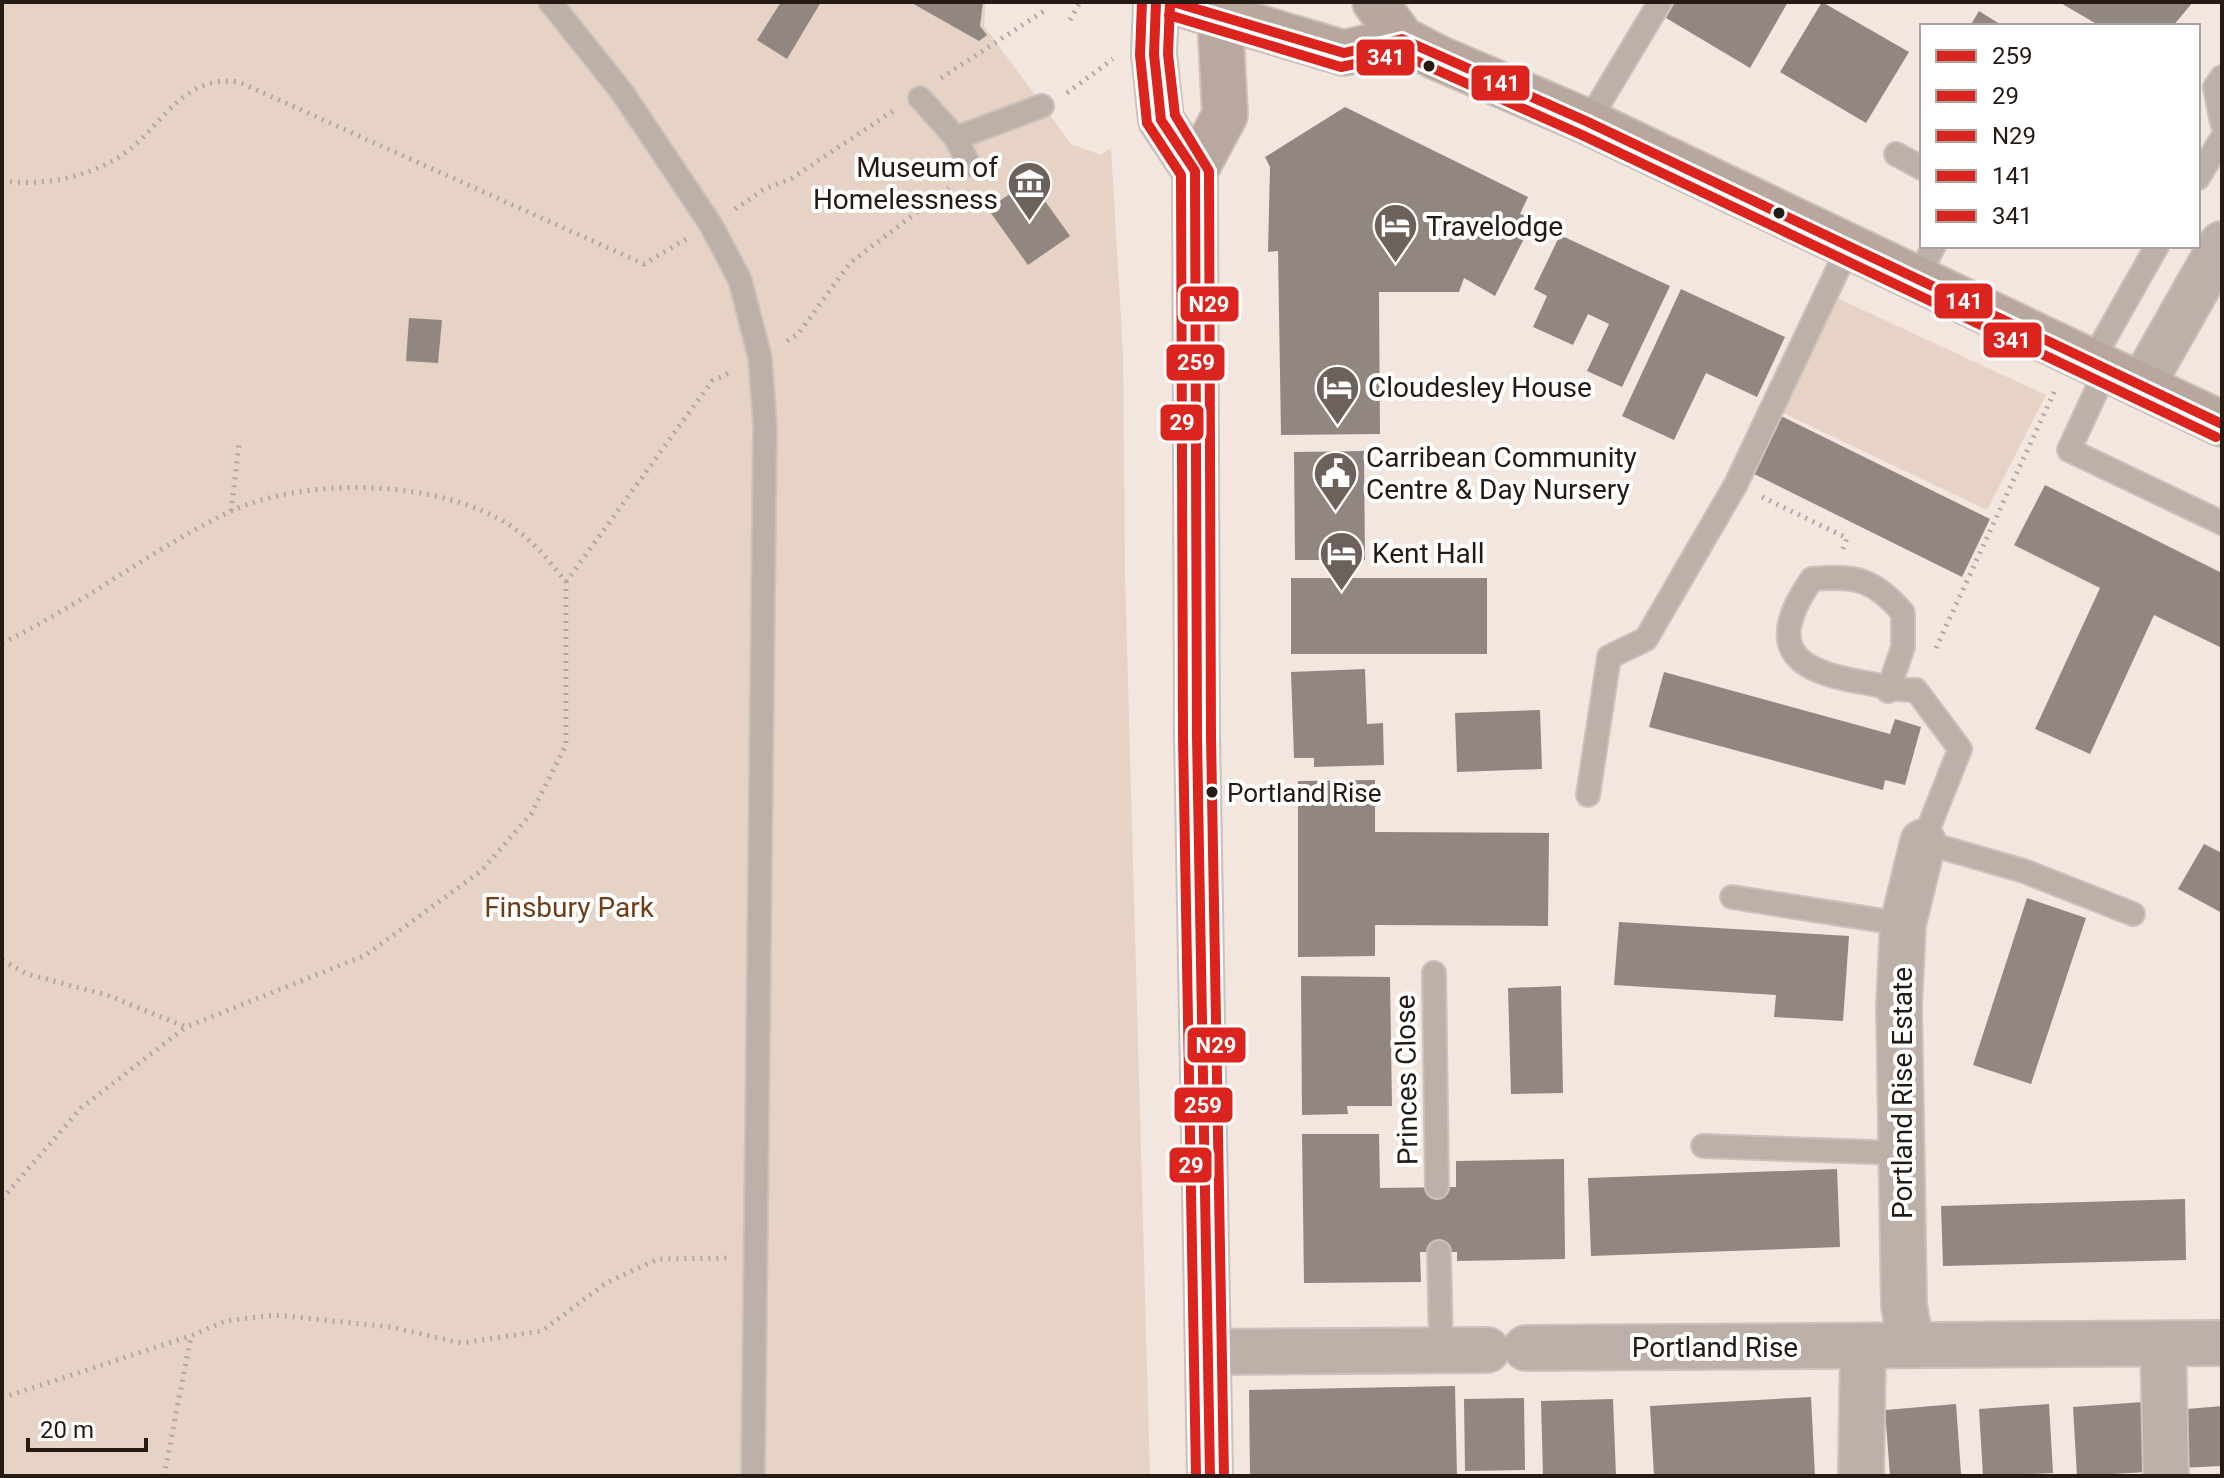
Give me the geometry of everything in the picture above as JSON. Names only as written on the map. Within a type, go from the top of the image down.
[{"type":"highway","points":[[1156,2],[1154,54],[1161,120],[1195,171]]},
{"type":"highway","points":[[1210,1476],[1197,736],[1195,171],[1225,115],[1222,10]]},
{"type":"main road","points":[[1173,2],[1222,10],[1344,53],[1402,39]]},
{"type":"main road","points":[[1375,2],[1402,39],[1588,122],[1849,246],[1926,262],[2114,371],[2222,424]]},
{"type":"street","points":[[2114,371],[2222,244]]},
{"type":"street","name":"Portland Rise Estate","points":[[1911,1345],[1904,1305],[1899,1005],[1903,924],[1923,842]]},
{"type":"street","name":"Portland Rise","points":[[1208,1352],[2222,1343]]},
{"type":"street","points":[[2163,1344],[2166,1476]]},
{"type":"street","points":[[1861,1476],[1863,1346]]},
{"type":"lane","points":[[550,2],[622,92],[711,225],[740,280],[760,358],[765,425],[753,1476]]},
{"type":"lane","points":[[1588,122],[1660,2]]},
{"type":"lane","points":[[2222,77],[2215,87],[2222,123]]},
{"type":"lane","points":[[918,96],[956,138],[969,165]]},
{"type":"lane","points":[[956,138],[1042,106]]},
{"type":"lane","points":[[2200,175],[2222,138]]},
{"type":"lane","points":[[1896,154],[1920,167]]},
{"type":"lane","points":[[1588,795],[1609,657],[1646,639],[1736,484],[1849,246]]},
{"type":"lane","points":[[2156,248],[2114,371],[2069,450],[2222,523]]},
{"type":"lane","points":[[1888,691],[1903,647],[1903,613],[1886,593],[1846,575],[1812,579],[1795,604],[1787,635],[1794,656],[1828,676],[1874,684],[1888,691],[1916,690],[1960,749],[1923,842],[2024,871],[2133,914]]},
{"type":"lane","points":[[1732,897],[1903,924]]},
{"type":"lane","name":"Princes Close","points":[[1434,973],[1437,1187]]},
{"type":"lane","points":[[1703,1146],[1901,1153]]},
{"type":"lane","points":[[1439,1252],[1441,1348]]},
{"type":"path","points":[[1070,20],[1080,2]]},
{"type":"path","points":[[2,181],[29,184],[79,176],[124,153],[192,90],[206,82],[239,82],[644,264],[763,190],[792,178],[918,96],[994,40],[1044,11]]},
{"type":"path","points":[[1073,89],[1097,67],[1125,52]]},
{"type":"path","points":[[566,582],[712,381],[760,358],[798,334],[850,263],[955,184]]},
{"type":"path","points":[[1916,690],[2057,387]]},
{"type":"path","points":[[231,511],[239,445]]},
{"type":"path","points":[[1736,484],[1847,538],[1832,577]]},
{"type":"path","points":[[2,643],[231,511],[302,492],[387,487],[458,500],[511,526],[537,547],[566,582],[569,638],[566,745],[531,814],[481,871],[366,955],[186,1027],[81,1108],[2,1199]]},
{"type":"path","points":[[2,960],[27,974],[107,995],[186,1027]]},
{"type":"path","points":[[2,1398],[191,1336],[225,1321],[275,1315],[391,1327],[461,1343],[542,1331],[606,1283],[658,1259],[756,1259]]},
{"type":"path","points":[[164,1476],[191,1336]]},
{"type":"green space","name":"Finsbury Park","points":[[2,2],[986,2],[984,26],[1071,144],[1101,155],[1111,148],[1123,353],[1125,574],[1150,1476],[2,1476]]},
{"type":"green space","points":[[1837,298],[2046,395],[1987,510],[1781,412]]},
{"type":"building","points":[[781,2],[821,2],[787,59],[757,40]]},
{"type":"building","points":[[910,2],[983,2],[980,26],[987,35],[979,41]]},
{"type":"building","points":[[1675,2],[1788,2],[1750,68],[1666,18]]},
{"type":"building","points":[[1822,2],[1909,52],[1866,123],[1780,72]]},
{"type":"building","points":[[2059,2],[2193,2],[2175,24],[2097,24]]},
{"type":"building","points":[[1979,11],[2000,24],[1971,24]]},
{"type":"building","name":"Travelodge","points":[[1345,107],[1528,197],[1520,214],[1534,219],[1495,296],[1464,278],[1459,292],[1379,292],[1380,434],[1281,435],[1278,251],[1268,252],[1270,167],[1265,157]]},
{"type":"building","points":[[1030,180],[1070,236],[1028,265],[988,209]]},
{"type":"building","points":[[1560,235],[1670,286],[1622,387],[1587,371],[1609,324],[1588,314],[1573,345],[1533,327],[1547,296],[1534,289]]},
{"type":"building","points":[[1681,289],[1785,337],[1757,397],[1706,373],[1674,440],[1622,416]]},
{"type":"building","points":[[409,318],[442,320],[438,363],[406,361]]},
{"type":"building","points":[[1777,414],[1990,519],[1962,577],[1748,471]]},
{"type":"building","points":[[1364,451],[1365,560],[1295,560],[1294,452]]},
{"type":"building","points":[[2045,485],[2222,573],[2222,648],[2154,615],[2090,754],[2035,729],[2100,588],[2014,545]]},
{"type":"building","points":[[1291,578],[1487,578],[1487,654],[1291,654]]},
{"type":"building","points":[[1365,669],[1367,724],[1383,723],[1384,765],[1314,767],[1314,758],[1294,758],[1291,672]]},
{"type":"building","points":[[1664,672],[1890,734],[1895,719],[1921,727],[1905,785],[1885,780],[1883,790],[1649,727]]},
{"type":"building","points":[[1540,710],[1542,769],[1457,772],[1455,713]]},
{"type":"building","points":[[1375,780],[1375,832],[1549,833],[1548,926],[1375,925],[1375,956],[1298,957],[1298,781]]},
{"type":"building","points":[[2204,844],[2222,853],[2222,913],[2178,889]]},
{"type":"building","points":[[2027,898],[2086,918],[2031,1084],[1973,1065]]},
{"type":"building","points":[[1619,922],[1849,936],[1843,1021],[1774,1017],[1776,995],[1614,985]]},
{"type":"building","points":[[1301,976],[1390,977],[1392,1106],[1347,1106],[1348,1114],[1302,1115]]},
{"type":"building","points":[[1561,986],[1563,1093],[1511,1094],[1508,988]]},
{"type":"building","points":[[1302,1134],[1379,1134],[1380,1188],[1456,1187],[1456,1161],[1564,1159],[1565,1259],[1457,1261],[1457,1252],[1420,1252],[1421,1282],[1304,1283]]},
{"type":"building","points":[[1837,1169],[1840,1247],[1591,1256],[1588,1178]]},
{"type":"building","points":[[2185,1199],[2186,1260],[1943,1266],[1941,1206]]},
{"type":"building","points":[[1455,1386],[1457,1476],[1250,1476],[1249,1390]]},
{"type":"building","points":[[1811,1397],[1815,1476],[1654,1476],[1650,1406]]},
{"type":"building","points":[[1524,1398],[1525,1470],[1465,1471],[1464,1399]]},
{"type":"building","points":[[1613,1399],[1616,1476],[1543,1476],[1541,1401]]},
{"type":"building","points":[[2143,1402],[2147,1472],[2077,1476],[2073,1407]]},
{"type":"building","points":[[1956,1404],[1961,1474],[1890,1476],[1885,1410]]},
{"type":"building","points":[[2049,1404],[2053,1473],[1983,1476],[1979,1409]]},
{"type":"building","points":[[2222,1406],[2222,1466],[2179,1468],[2175,1410]]},
{"type":"transit line","name":"29","points":[[1142,2],[1140,55],[1147,123],[1181,175],[1183,736],[1196,1476]]},
{"type":"transit line","name":"259","points":[[1156,2],[1154,54],[1161,120],[1195,171],[1197,736],[1210,1476]]},
{"type":"transit line","name":"141","points":[[1173,2],[1344,53],[1402,39],[1588,122],[2222,424]]},
{"type":"transit line","name":"N29","points":[[1170,3],[1168,54],[1175,115],[1209,171],[1211,736],[1224,1476]]},
{"type":"transit line","name":"341","points":[[1169,15],[1341,67],[1401,54],[1582,135],[2216,437]]},
{"type":"place","name":"Museum of Homelessness","points":[[1029,222]]},
{"type":"place","name":"Travelodge","points":[[1395,265]]},
{"type":"place","name":"Cloudesley House","points":[[1337,426]]},
{"type":"place","name":"Carribean Community Centre & Day Nursery","points":[[1335,512]]},
{"type":"place","name":"Kent Hall","points":[[1341,592]]},
{"type":"place","name":"Portland Rise","points":[[1212,792]]}]
